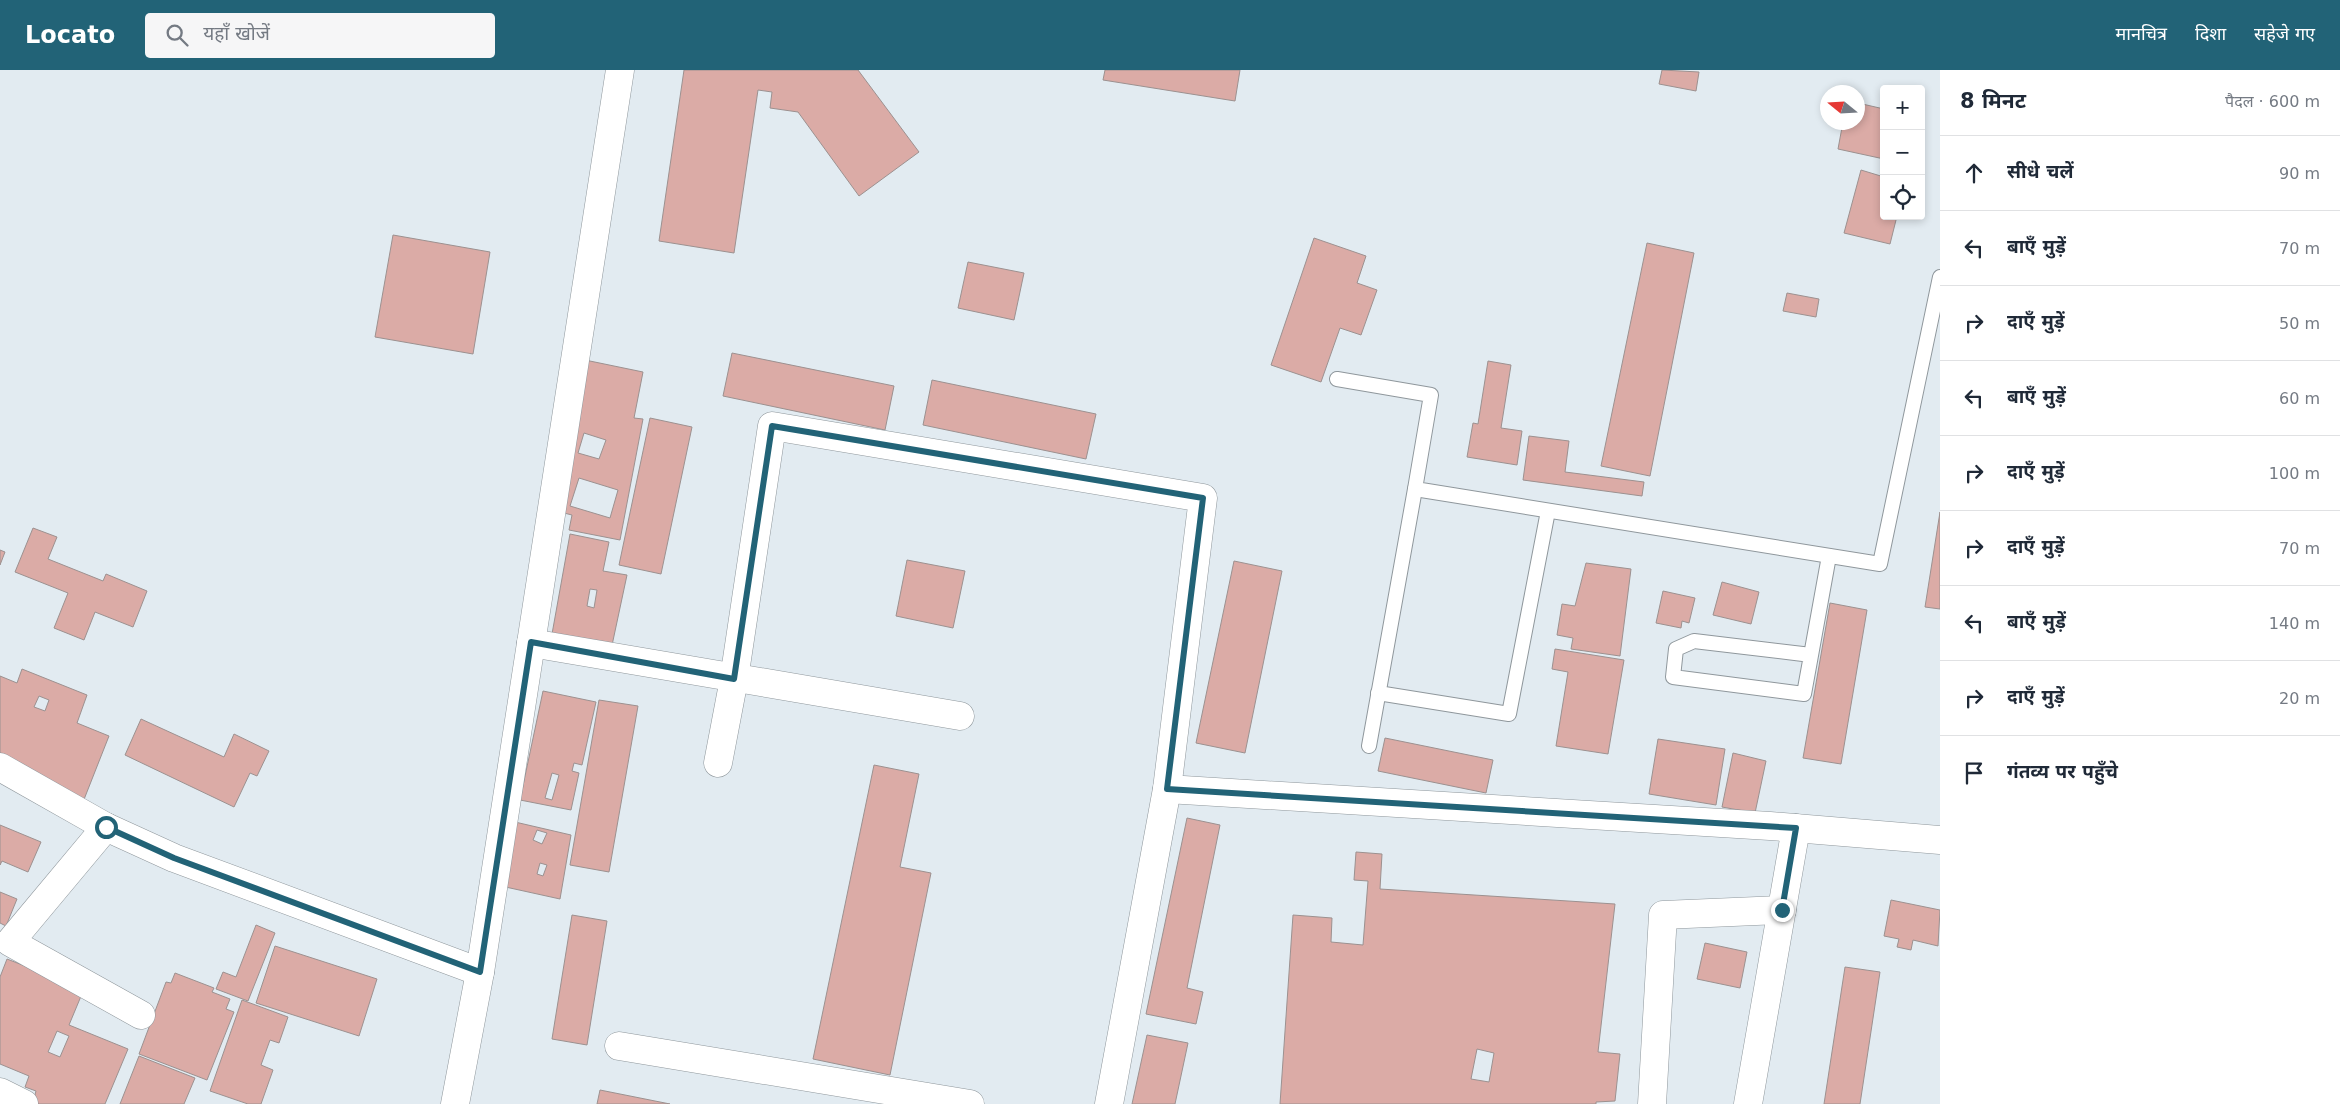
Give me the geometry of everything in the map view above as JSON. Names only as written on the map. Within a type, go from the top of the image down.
[{"type":"street","points":[[455,1104],[480,972],[620,70]]},
{"type":"street","points":[[718,762],[734,679],[772,426],[1203,498],[1167,789],[1109,1104]]},
{"type":"street","points":[[531,642],[734,679],[960,716]]},
{"type":"street","points":[[0,767],[106,827],[174,858],[480,972]]},
{"type":"street","points":[[1167,789],[1796,828],[1940,840]]},
{"type":"street","points":[[106,827],[5,940],[141,1015]]},
{"type":"street","points":[[1748,1104],[1796,828]]},
{"type":"street","points":[[1652,1104],[1663,915],[1782,910]]},
{"type":"street","points":[[619,1046],[970,1104]]},
{"type":"street","points":[[0,1092],[24,1104]]},
{"type":"lane","points":[[1415,490],[1880,564],[1940,277]]},
{"type":"lane","points":[[1337,379],[1431,395],[1369,746]]},
{"type":"lane","points":[[1378,693],[1510,714],[1548,511]]},
{"type":"lane","points":[[1811,655],[1694,641],[1676,649],[1673,678],[1804,694],[1829,556]]},
{"type":"building","points":[[684,70],[858,70],[919,152],[859,196],[798,112],[770,108],[772,92],[758,90],[734,253],[659,241]]},
{"type":"building","points":[[1105,70],[1240,70],[1235,101],[1103,80]]},
{"type":"building","points":[[1662,70],[1699,72],[1696,91],[1659,84]]},
{"type":"building","points":[[1865,105],[1880,108],[1880,158],[1838,149],[1842,130],[1865,130]]},
{"type":"building","points":[[1861,170],[1880,176],[1880,220],[1896,220],[1890,244],[1844,233]]},
{"type":"building","points":[[393,235],[490,252],[473,354],[375,337]]},
{"type":"building","points":[[1314,238],[1366,256],[1357,283],[1377,290],[1361,335],[1340,328],[1321,382],[1271,365]]},
{"type":"building","points":[[1647,243],[1694,253],[1650,476],[1601,466]]},
{"type":"building","points":[[968,262],[1024,273],[1014,320],[958,308]]},
{"type":"building","points":[[1787,293],[1819,299],[1816,317],[1783,311]]},
{"type":"building","points":[[732,353],[894,386],[885,430],[723,396]]},
{"type":"building","points":[[585,360],[643,372],[634,418],[643,419],[620,540],[569,530],[572,515],[556,511]],"holes":[[[584,433],[606,440],[599,459],[578,453]],[[579,478],[618,490],[610,518],[570,506]]]},
{"type":"building","points":[[1488,361],[1511,365],[1501,428],[1522,431],[1517,465],[1467,457],[1473,423],[1478,424]]},
{"type":"building","points":[[932,380],[1096,414],[1086,459],[923,425]]},
{"type":"building","points":[[650,418],[692,427],[661,574],[619,565]]},
{"type":"building","points":[[1529,436],[1569,441],[1565,472],[1644,482],[1642,496],[1523,480]]},
{"type":"building","points":[[1940,512],[1940,609],[1925,607]]},
{"type":"building","points":[[33,528],[57,537],[48,559],[103,581],[106,574],[147,591],[133,627],[95,612],[84,640],[54,628],[68,593],[15,572]]},
{"type":"building","points":[[570,534],[609,542],[603,571],[627,575],[611,650],[552,634]],"holes":[[[590,589],[597,590],[594,608],[587,606]]]},
{"type":"building","points":[[0,550],[5,552],[0,565]]},
{"type":"building","points":[[907,560],[965,571],[953,628],[896,616]]},
{"type":"building","points":[[1234,561],[1282,571],[1245,753],[1196,743]]},
{"type":"building","points":[[1586,563],[1631,569],[1620,656],[1571,649],[1573,638],[1557,635],[1562,604],[1575,606]]},
{"type":"building","points":[[1722,582],[1759,592],[1751,624],[1713,615]]},
{"type":"building","points":[[1663,591],[1695,598],[1689,623],[1682,621],[1681,628],[1656,623]]},
{"type":"building","points":[[1830,603],[1867,610],[1841,764],[1803,758]]},
{"type":"building","points":[[1555,649],[1624,660],[1608,754],[1556,746],[1568,672],[1552,669]]},
{"type":"building","points":[[22,669],[87,695],[77,723],[109,736],[83,802],[0,758],[0,676],[17,683]],"holes":[[[39,696],[49,700],[45,711],[34,707]]]},
{"type":"building","points":[[543,691],[596,702],[582,765],[574,763],[572,771],[579,773],[571,810],[520,800]],"holes":[[[552,773],[559,775],[552,800],[545,798]]]},
{"type":"building","points":[[599,700],[638,706],[609,872],[570,865]]},
{"type":"building","points":[[141,719],[224,757],[234,734],[269,751],[257,776],[250,773],[234,807],[125,755]]},
{"type":"building","points":[[1385,738],[1493,760],[1486,793],[1378,771]]},
{"type":"building","points":[[1658,739],[1725,749],[1716,805],[1649,794]]},
{"type":"building","points":[[1733,753],[1766,761],[1755,813],[1722,807]]},
{"type":"building","points":[[874,765],[919,774],[900,867],[931,873],[890,1075],[813,1059]]},
{"type":"building","points":[[1187,818],[1220,825],[1187,988],[1203,992],[1196,1024],[1146,1014]]},
{"type":"building","points":[[515,822],[571,835],[560,899],[501,886]],"holes":[[[537,830],[547,833],[542,844],[533,840]],[[540,863],[547,865],[543,876],[537,874]]]},
{"type":"building","points":[[0,825],[41,842],[28,872],[2,861],[0,865]]},
{"type":"building","points":[[1356,852],[1382,854],[1380,889],[1615,904],[1598,1052],[1620,1054],[1615,1101],[1596,1102],[1596,1104],[1280,1104],[1293,915],[1332,918],[1331,942],[1363,945],[1368,881],[1354,880]],"holes":[[[1477,1049],[1494,1053],[1489,1082],[1471,1079]]]},
{"type":"building","points":[[0,892],[17,899],[6,926],[0,923]]},
{"type":"building","points":[[1891,900],[1940,910],[1938,946],[1913,940],[1911,950],[1897,947],[1899,939],[1884,936]]},
{"type":"building","points":[[572,915],[607,921],[587,1045],[552,1039]]},
{"type":"building","points":[[256,925],[275,933],[248,1001],[216,989],[223,972],[236,977]]},
{"type":"building","points":[[1705,943],[1747,952],[1740,988],[1697,979]]},
{"type":"building","points":[[275,946],[377,979],[359,1036],[256,1003]]},
{"type":"building","points":[[7,959],[84,989],[69,1025],[128,1049],[105,1104],[38,1104],[33,1102],[36,1091],[25,1087],[29,1076],[0,1064],[0,977]],"holes":[[[57,1031],[69,1036],[60,1057],[48,1052]]]},
{"type":"building","points":[[1845,967],[1880,972],[1860,1104],[1824,1104]]},
{"type":"building","points":[[175,973],[214,988],[212,992],[230,999],[226,1009],[234,1012],[207,1080],[139,1054],[166,982],[171,983]]},
{"type":"building","points":[[242,1000],[288,1017],[279,1043],[270,1040],[261,1065],[273,1070],[261,1104],[248,1104],[210,1091]]},
{"type":"building","points":[[1147,1035],[1188,1043],[1175,1104],[1132,1104]]},
{"type":"building","points":[[139,1056],[195,1078],[184,1104],[120,1104]]},
{"type":"building","points":[[600,1090],[670,1104],[597,1104]]},
{"type":"route","points":[[106,827],[174,858],[480,972],[531,642],[734,679],[772,426],[1203,498],[1167,789],[1796,828],[1782,910]]}]
